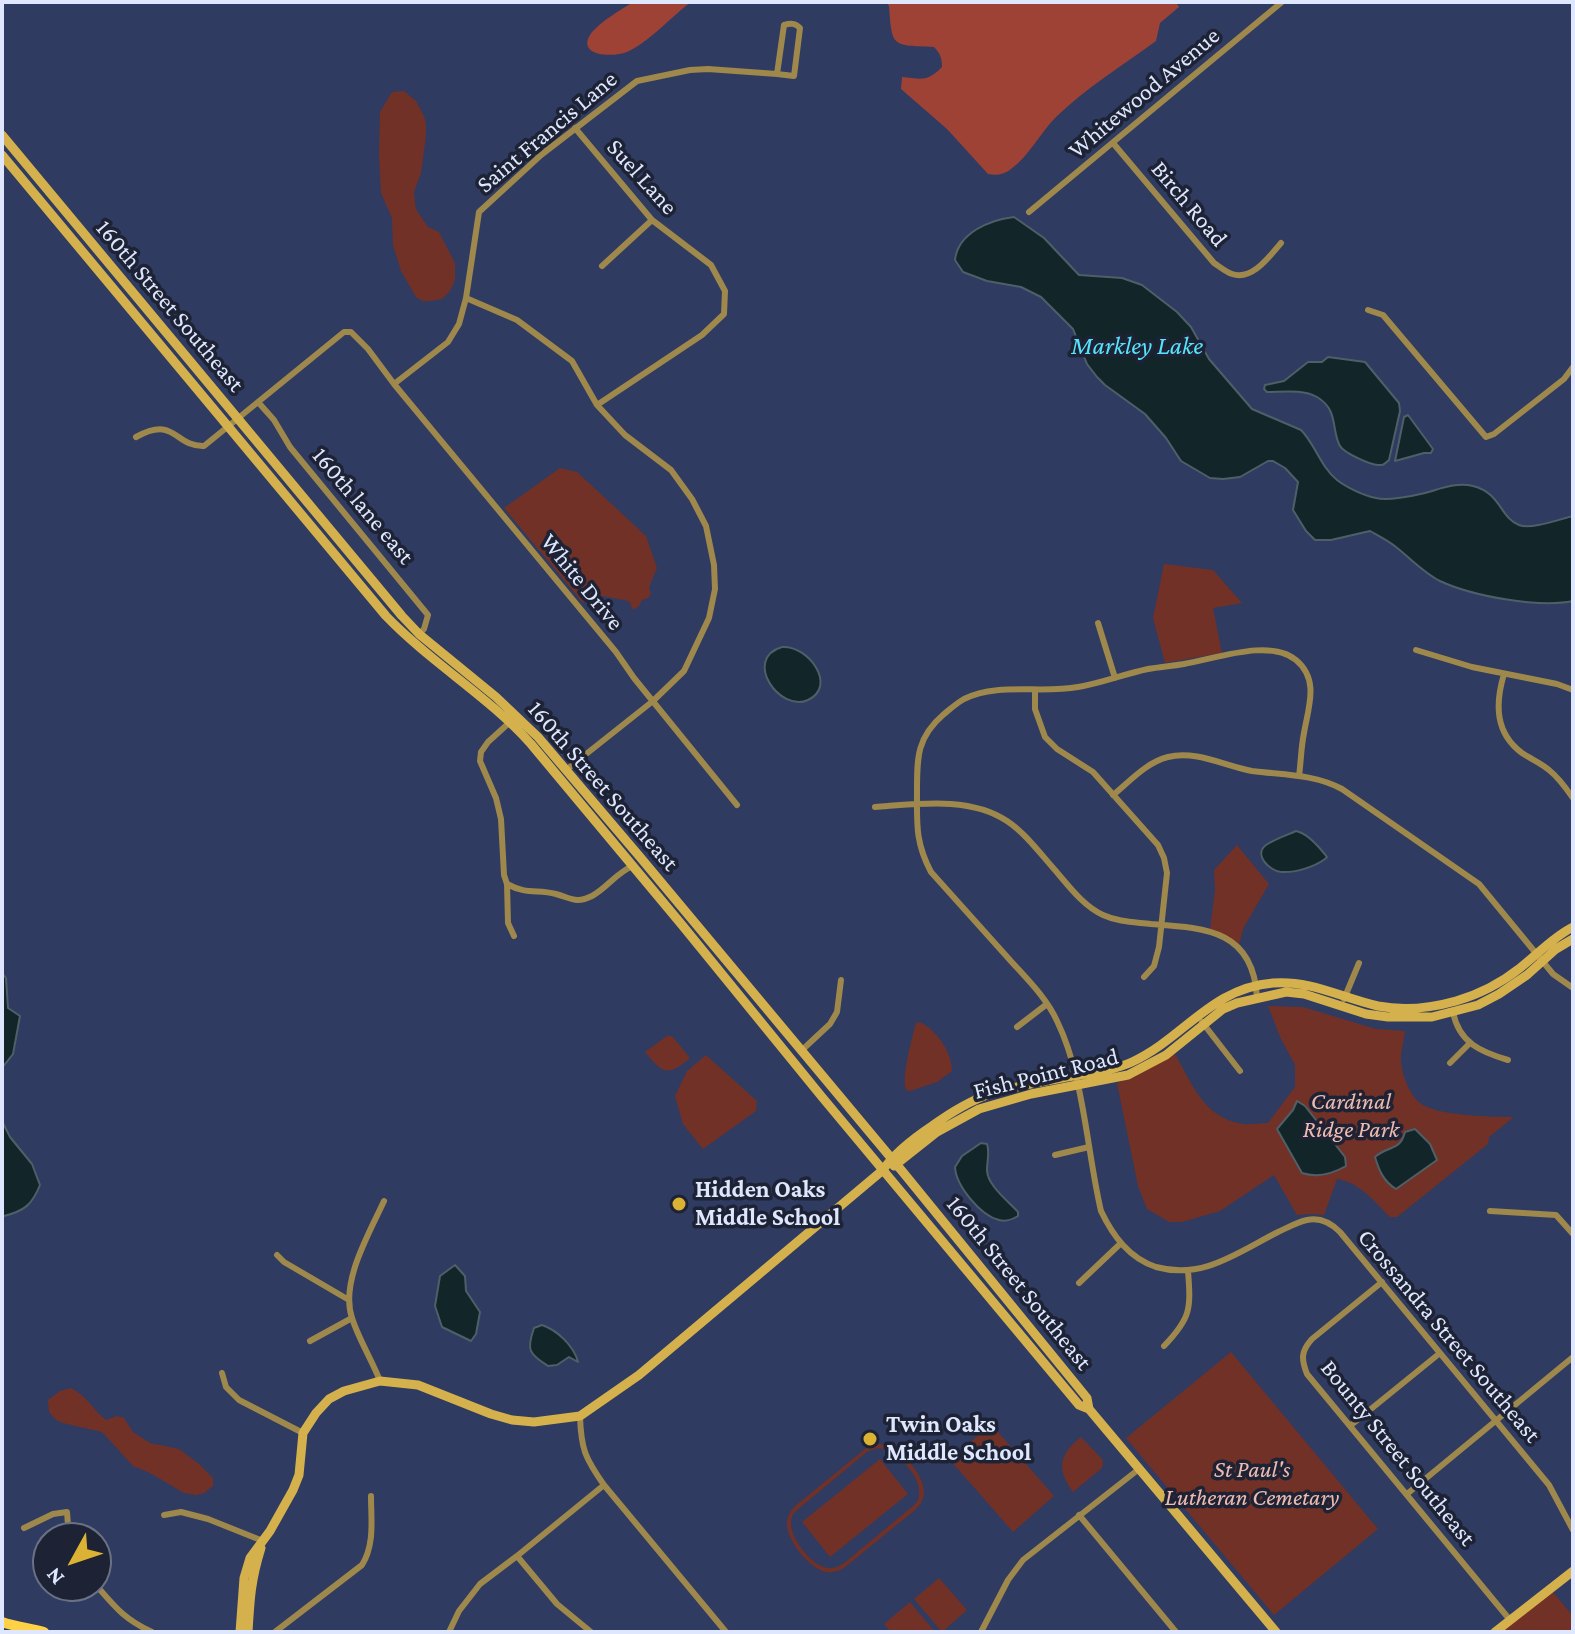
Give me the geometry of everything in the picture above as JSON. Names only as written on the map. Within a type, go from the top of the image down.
[{"type":"main road","points":[[2,1622],[44,1632]]},
{"type":"street","name":"Whitewood Avenue","points":[[1029,212],[1282,2]]},
{"type":"street","points":[[796,24],[800,28],[794,76],[777,74],[784,25],[796,24]]},
{"type":"street","name":"Saint Francis Lane","points":[[394,384],[448,342],[459,324],[466,298],[479,212],[541,155],[637,81],[708,69],[777,74]]},
{"type":"street","name":"Suel Lane","points":[[575,128],[652,220],[711,265],[725,291],[724,314],[702,335],[597,405]]},
{"type":"street","name":"160th Street Southeast","points":[[2,135],[402,616],[516,716],[566,770],[883,1170],[1079,1405],[1089,1409],[1276,1632]]},
{"type":"street","name":"Birch Road","points":[[1113,143],[1214,263],[1233,275],[1248,274],[1265,263],[1281,243]]},
{"type":"street","name":"160th Street Southeast","points":[[2,155],[386,616],[416,645],[510,722],[801,1051],[1087,1398],[1089,1409]]},
{"type":"street","points":[[602,266],[652,220]]},
{"type":"street","points":[[466,298],[517,320],[572,361],[597,405],[625,435],[671,470],[692,499],[706,526],[714,565],[715,589],[709,618],[684,671],[653,701],[566,770]]},
{"type":"street","points":[[1368,310],[1383,315],[1486,437],[1561,381],[1573,367]]},
{"type":"street","points":[[136,437],[145,432],[165,429],[189,444],[204,446],[344,332],[351,332],[368,349],[394,384]]},
{"type":"street","name":"White Drive","points":[[394,384],[598,629],[737,805]]},
{"type":"street","name":"160th lane east","points":[[258,402],[274,420],[290,447],[428,615],[419,634]]},
{"type":"street","points":[[1098,623],[1115,678]]},
{"type":"street","points":[[1416,650],[1472,667],[1573,690]]},
{"type":"street","name":"Crossandra Street Southeast","points":[[1299,776],[1312,697],[1304,669],[1282,651],[1251,651],[1147,669],[1076,688],[983,693],[964,699],[937,720],[926,732],[918,749],[918,841],[931,872],[1047,1004],[1057,1020],[1068,1045],[1101,1211],[1120,1244],[1152,1265],[1188,1271],[1204,1269],[1223,1261],[1291,1226],[1308,1220],[1326,1221],[1340,1232],[1549,1485],[1573,1530]]},
{"type":"street","points":[[1504,674],[1497,701],[1502,730],[1521,752],[1552,772],[1573,798]]},
{"type":"street","points":[[1035,690],[1035,709],[1045,737],[1057,749],[1093,772],[1158,845],[1164,858],[1167,873],[1159,947],[1154,966],[1144,977]]},
{"type":"street","points":[[510,722],[488,742],[481,752],[480,761],[496,798],[501,819],[508,923],[514,936]]},
{"type":"street","points":[[1113,795],[1151,764],[1171,756],[1188,755],[1251,770],[1327,781],[1479,884],[1553,974],[1573,988]]},
{"type":"street","points":[[875,807],[952,804],[993,813],[1025,836],[1087,905],[1100,914],[1118,921],[1201,929],[1234,943],[1252,968],[1257,997]]},
{"type":"street","points":[[507,884],[520,891],[581,900],[596,894],[636,861]]},
{"type":"street","name":"Fish Point Road","points":[[1200,1020],[1222,998],[1256,985],[1292,982],[1310,985],[1366,1014],[1432,1017],[1453,1012],[1478,1005],[1527,975],[1551,940],[1573,927]]},
{"type":"street","name":"Fish Point Road","points":[[580,1416],[639,1375],[883,1170],[924,1131],[972,1102],[1014,1088],[1076,1081],[1131,1063],[1200,1020],[1257,997],[1286,992],[1400,1008],[1445,1004],[1494,986],[1573,939]]},
{"type":"street","points":[[1343,1001],[1359,963]]},
{"type":"street","points":[[801,1051],[830,1024],[837,1012],[841,980]]},
{"type":"street","points":[[1017,1027],[1047,1004]]},
{"type":"street","points":[[1453,1012],[1458,1029],[1470,1043],[1487,1054],[1508,1060]]},
{"type":"street","points":[[1200,1020],[1240,1071]]},
{"type":"street","points":[[1450,1063],[1470,1043]]},
{"type":"street","points":[[1055,1155],[1089,1147]]},
{"type":"street","points":[[380,1381],[352,1318],[349,1289],[384,1201]]},
{"type":"street","points":[[1490,1211],[1556,1215],[1573,1234]]},
{"type":"street","points":[[1079,1283],[1120,1244]]},
{"type":"street","points":[[277,1255],[349,1300]]},
{"type":"street","points":[[1164,1346],[1181,1329],[1190,1310],[1188,1271]]},
{"type":"street","name":"Bounty Street Southeast","points":[[1382,1282],[1305,1347],[1301,1357],[1307,1374],[1510,1620]]},
{"type":"street","points":[[310,1341],[352,1318]]},
{"type":"street","points":[[1350,1426],[1440,1353]]},
{"type":"street","points":[[1407,1494],[1573,1357]]},
{"type":"street","points":[[1566,1363],[1573,1372]]},
{"type":"street","points":[[222,1373],[226,1387],[239,1400],[303,1433]]},
{"type":"street","points":[[240,1632],[246,1568],[293,1490],[299,1475],[303,1433],[329,1399],[344,1391],[380,1381],[418,1385],[512,1420],[534,1422],[580,1416],[580,1441],[604,1485],[726,1632]]},
{"type":"street","points":[[981,1632],[1008,1580],[1023,1560],[1139,1469]]},
{"type":"street","points":[[449,1632],[471,1593],[604,1485]]},
{"type":"street","points":[[275,1632],[362,1565],[371,1544],[371,1496]]},
{"type":"street","points":[[36,1522],[53,1514],[67,1512],[68,1522]]},
{"type":"street","points":[[164,1515],[181,1512],[208,1519],[263,1541]]},
{"type":"street","points":[[1079,1515],[1176,1632]]},
{"type":"street","points":[[24,1528],[32,1524]]},
{"type":"street","points":[[248,1632],[250,1589],[263,1541]]},
{"type":"street","points":[[517,1556],[557,1604],[591,1632]]},
{"type":"street","points":[[1495,1632],[1573,1571]]},
{"type":"street","points":[[110,1602],[132,1623],[152,1632]]},
{"type":"green space","points":[[404,91],[416,101],[426,124],[421,173],[414,192],[417,211],[428,227],[439,232],[455,263],[455,280],[450,291],[442,299],[430,301],[416,297],[401,271],[393,245],[392,218],[381,193],[380,112],[392,92]]},
{"type":"green space","points":[[560,468],[577,472],[646,536],[657,568],[649,587],[651,594],[633,610],[629,601],[592,594],[583,603],[504,508]]},
{"type":"green space","points":[[1164,564],[1213,570],[1242,603],[1213,608],[1222,653],[1165,663],[1153,618]]},
{"type":"green space","points":[[1237,845],[1269,884],[1244,927],[1238,947],[1234,941],[1210,930],[1214,870]]},
{"type":"green space","name":"Cardinal Ridge Park","points":[[1268,1006],[1303,1007],[1376,1029],[1405,1031],[1402,1068],[1410,1090],[1420,1103],[1451,1113],[1514,1117],[1489,1137],[1488,1144],[1397,1217],[1390,1217],[1359,1188],[1337,1179],[1324,1215],[1297,1215],[1274,1175],[1220,1211],[1182,1222],[1169,1222],[1147,1209],[1138,1186],[1117,1083],[1175,1054],[1201,1098],[1218,1115],[1243,1124],[1268,1123],[1295,1087],[1295,1065]]},
{"type":"green space","points":[[919,1022],[942,1042],[952,1071],[937,1082],[910,1091],[906,1090],[905,1084],[906,1067],[916,1023]]},
{"type":"green space","points":[[667,1036],[672,1036],[690,1058],[671,1070],[661,1069],[645,1052]]},
{"type":"green space","points":[[706,1055],[757,1101],[756,1111],[703,1149],[683,1124],[675,1096],[687,1071]]},
{"type":"green space","name":"St Paul's Lutheran Cemetary","points":[[1231,1352],[1378,1529],[1274,1615],[1126,1438]]},
{"type":"green space","points":[[71,1388],[106,1420],[117,1416],[124,1418],[133,1432],[150,1443],[179,1449],[213,1478],[213,1486],[196,1495],[184,1493],[133,1466],[102,1432],[56,1420],[49,1412],[48,1400],[60,1391]]},
{"type":"green space","points":[[991,1424],[1054,1496],[1013,1532],[950,1460]]},
{"type":"green space","points":[[1081,1437],[1103,1460],[1102,1468],[1073,1492],[1064,1476],[1062,1462],[1068,1450]]},
{"type":"green space","points":[[876,1444],[884,1445],[900,1454],[919,1476],[923,1498],[915,1510],[844,1568],[826,1572],[806,1560],[795,1546],[788,1531],[788,1517],[794,1507],[865,1449]],"holes":[[[886,1450],[912,1472],[919,1488],[918,1501],[843,1564],[829,1568],[818,1565],[797,1542],[791,1527],[793,1515],[868,1451]]]},
{"type":"green space","points":[[880,1459],[908,1494],[830,1557],[802,1522]]},
{"type":"green space","points":[[939,1578],[967,1610],[942,1632],[914,1599]]},
{"type":"green space","points":[[1552,1591],[1573,1616],[1573,1632],[1501,1632]]},
{"type":"green space","points":[[910,1602],[935,1632],[891,1632],[884,1624]]},
{"type":"shaded area","points":[[633,2],[691,2],[627,52],[605,55],[591,50],[588,40],[592,32]]},
{"type":"shaded area","points":[[886,2],[1176,2],[1179,7],[1160,23],[1156,41],[1080,96],[1056,117],[1018,163],[1006,172],[995,175],[988,174],[947,129],[901,89],[902,77],[928,77],[942,67],[942,61],[934,47],[897,42],[891,30]]},
{"type":"water","name":"Markley Lake","points":[[1014,217],[1044,238],[1079,275],[1122,278],[1142,285],[1177,312],[1191,327],[1209,359],[1252,409],[1301,430],[1331,474],[1350,488],[1371,497],[1387,499],[1467,485],[1489,494],[1519,525],[1538,525],[1573,516],[1573,601],[1524,602],[1453,586],[1434,578],[1370,531],[1331,540],[1315,540],[1293,510],[1298,482],[1273,461],[1240,477],[1223,479],[1210,478],[1181,461],[1145,414],[1097,377],[1087,364],[1073,329],[1041,297],[1021,287],[987,281],[963,272],[955,260],[968,235],[995,221]]},
{"type":"water","points":[[1328,357],[1365,362],[1399,403],[1389,460],[1384,464],[1370,463],[1342,449],[1329,408],[1317,397],[1299,392],[1267,392],[1264,389],[1265,385],[1284,381],[1308,362],[1322,362]]},
{"type":"water","points":[[1408,415],[1433,449],[1431,453],[1395,461],[1404,417]]},
{"type":"water","points":[[782,647],[801,652],[816,668],[820,686],[817,694],[808,700],[797,702],[786,699],[770,683],[765,662],[770,653]]},
{"type":"water","points":[[1296,831],[1309,838],[1327,857],[1298,870],[1281,872],[1272,869],[1262,858],[1262,849]]},
{"type":"water","points":[[2,973],[6,978],[8,1008],[20,1016],[13,1054],[2,1068]]},
{"type":"water","points":[[1297,1101],[1305,1106],[1345,1157],[1346,1166],[1324,1174],[1302,1173],[1277,1129]]},
{"type":"water","points":[[2,1121],[10,1137],[32,1164],[40,1185],[26,1206],[4,1216],[2,1216]]},
{"type":"water","points":[[1415,1129],[1430,1144],[1437,1160],[1396,1189],[1382,1175],[1375,1157],[1397,1146],[1405,1132]]},
{"type":"water","points":[[981,1143],[988,1147],[988,1176],[994,1187],[1018,1212],[1014,1218],[1002,1221],[985,1213],[971,1199],[956,1175],[955,1167],[962,1156]]},
{"type":"water","points":[[455,1265],[465,1276],[466,1291],[480,1312],[476,1334],[471,1341],[442,1327],[435,1306],[440,1276]]},
{"type":"water","points":[[542,1325],[564,1339],[578,1362],[569,1357],[557,1365],[548,1366],[533,1354],[530,1347],[534,1328]]},
{"type":"place","name":"Hidden Oaks Middle School","points":[[679,1204]]},
{"type":"place","name":"Twin Oaks Middle School","points":[[870,1439]]}]
